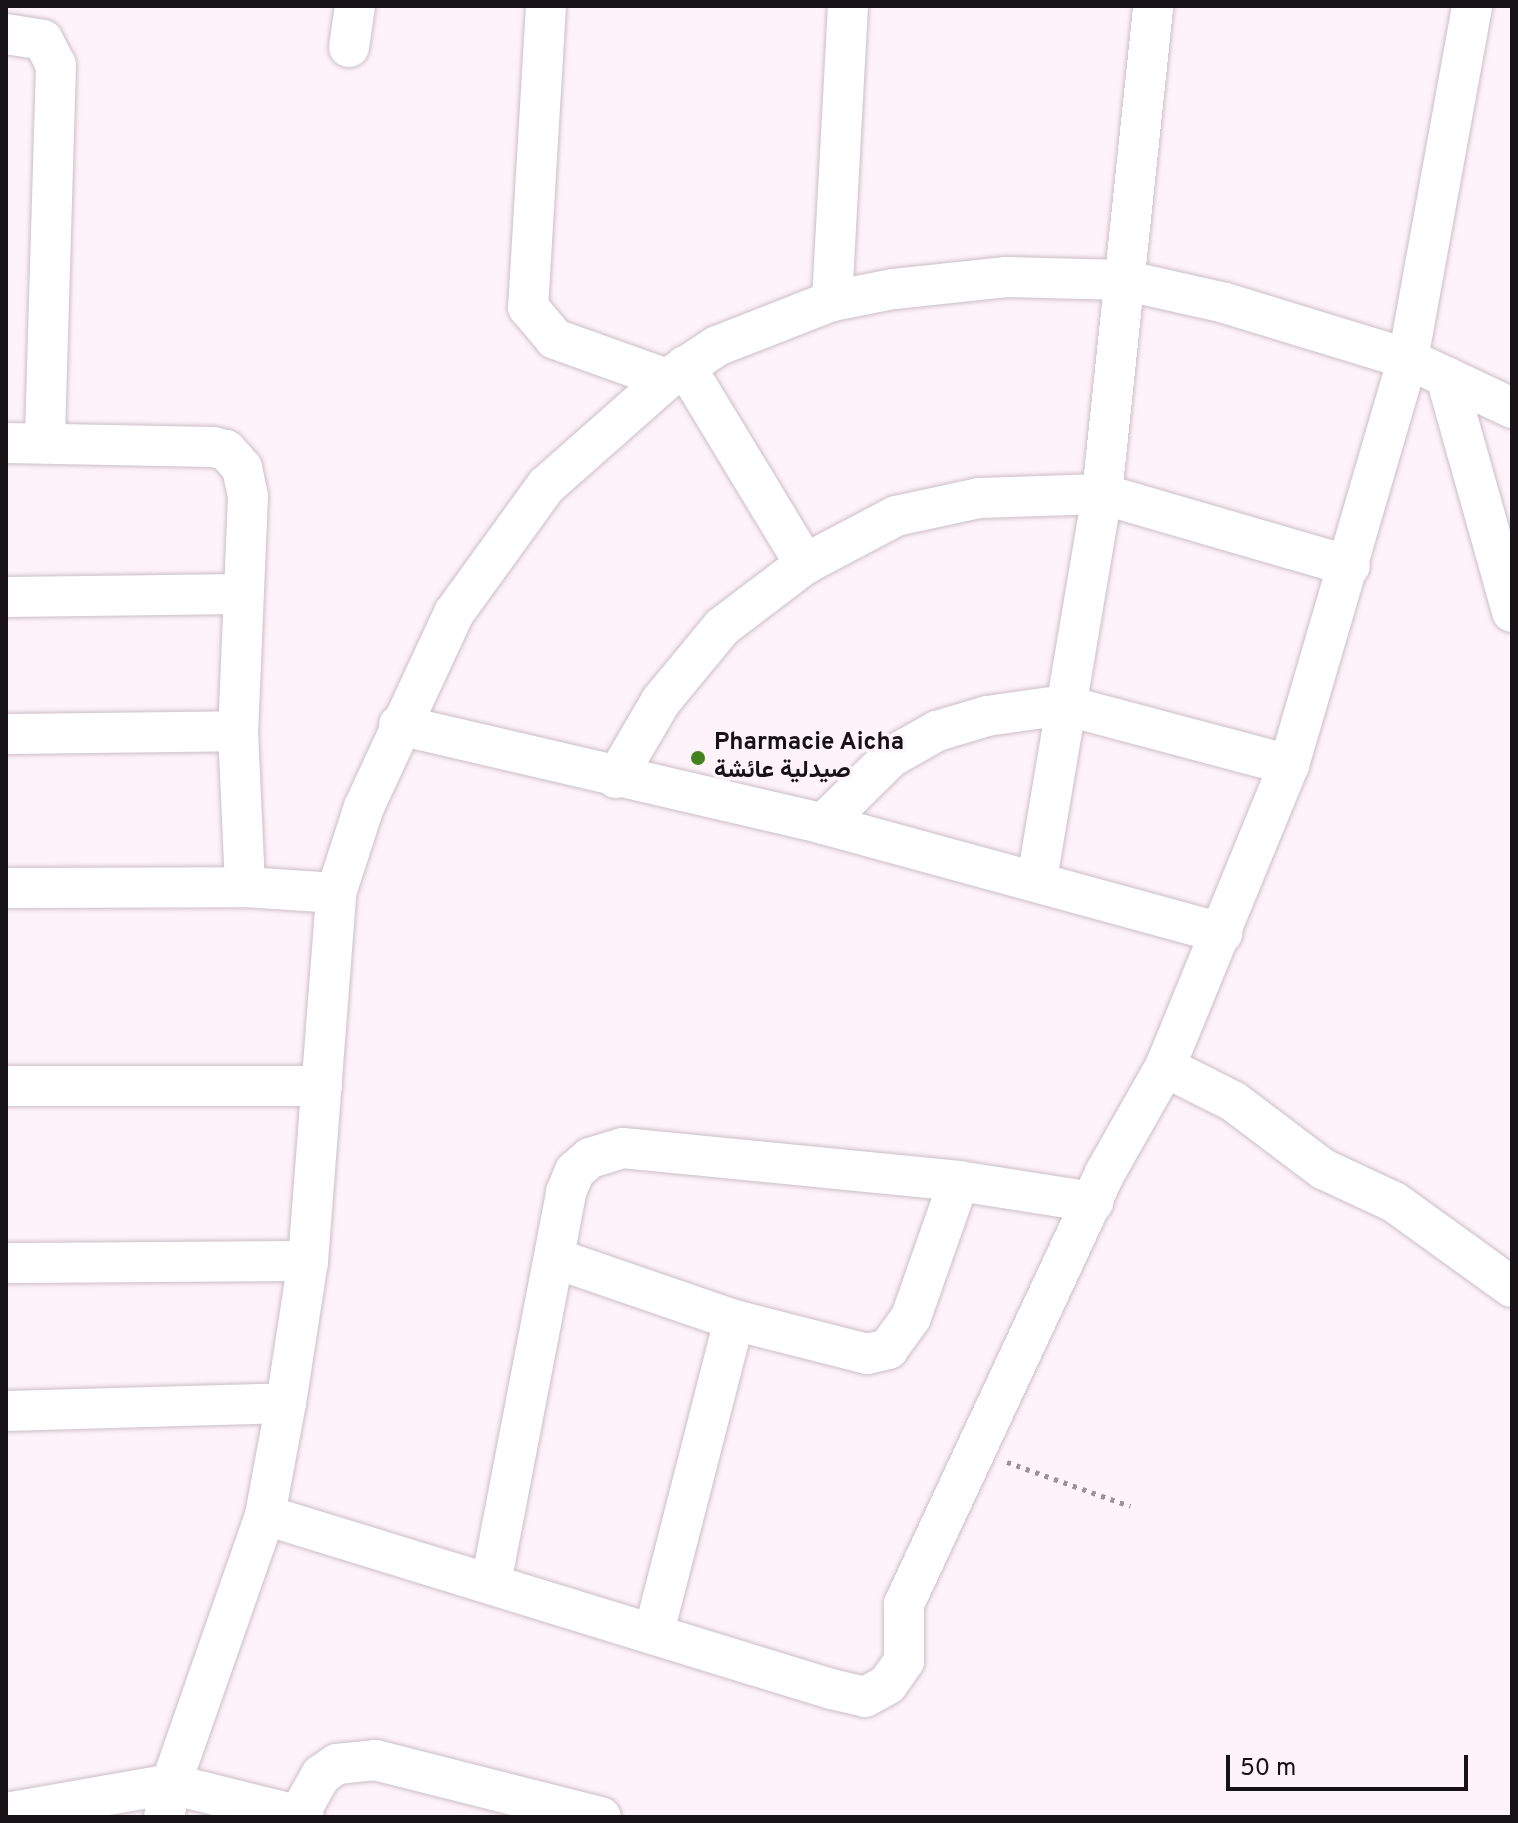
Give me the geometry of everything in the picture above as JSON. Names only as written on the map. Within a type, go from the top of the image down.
[{"type":"street","points":[[349,47],[355,6]]},
{"type":"street","points":[[546,6],[528,307],[555,339],[676,372],[805,564]]},
{"type":"street","points":[[832,301],[848,6]]},
{"type":"street","points":[[1037,879],[1102,494],[1153,6]]},
{"type":"street","points":[[265,1515],[865,1697],[876,1694],[904,1661],[904,1604],[1093,1202],[1165,1067],[1289,765],[1350,566],[1408,359],[1472,6]]},
{"type":"street","points":[[6,34],[43,40],[56,65],[45,443]]},
{"type":"street","points":[[168,1800],[265,1515],[286,1403],[308,1261],[336,893],[399,725],[454,613],[500,544],[546,486],[676,372],[717,346],[832,301],[894,289],[1006,277],[1123,280],[1225,303],[1408,359],[1512,408]]},
{"type":"street","points":[[1446,377],[1512,612]]},
{"type":"street","points":[[6,443],[226,450],[242,468],[248,496],[238,731],[245,887]]},
{"type":"street","points":[[616,778],[661,701],[722,627],[805,564],[896,516],[979,498],[1102,494],[1350,566]]},
{"type":"street","points":[[6,597],[242,594]]},
{"type":"street","points":[[823,824],[891,757],[937,731],[987,716],[1064,705],[1289,765]]},
{"type":"street","points":[[399,725],[823,824],[1037,879],[1222,933]]},
{"type":"street","points":[[6,734],[238,731]]},
{"type":"street","points":[[6,888],[245,887],[336,893]]},
{"type":"street","points":[[1165,1067],[1233,1101],[1323,1169],[1394,1202],[1512,1287]]},
{"type":"street","points":[[6,1086],[322,1086]]},
{"type":"street","points":[[491,1583],[557,1259],[566,1192],[575,1171],[605,1151],[623,1148],[959,1181],[1093,1202]]},
{"type":"street","points":[[557,1259],[734,1320],[867,1354],[888,1349],[911,1317],[959,1181]]},
{"type":"street","points":[[6,1263],[308,1261]]},
{"type":"street","points":[[654,1632],[734,1320]]},
{"type":"street","points":[[6,1411],[286,1403]]},
{"type":"street","points":[[6,1813],[168,1800],[302,1816],[321,1775],[337,1764],[375,1760],[601,1817]]},
{"type":"path","points":[[976,1451],[1130,1506]]},
{"type":"place","name":"Pharmacie Aicha صيدلية عائشة","points":[[698,758]]}]
